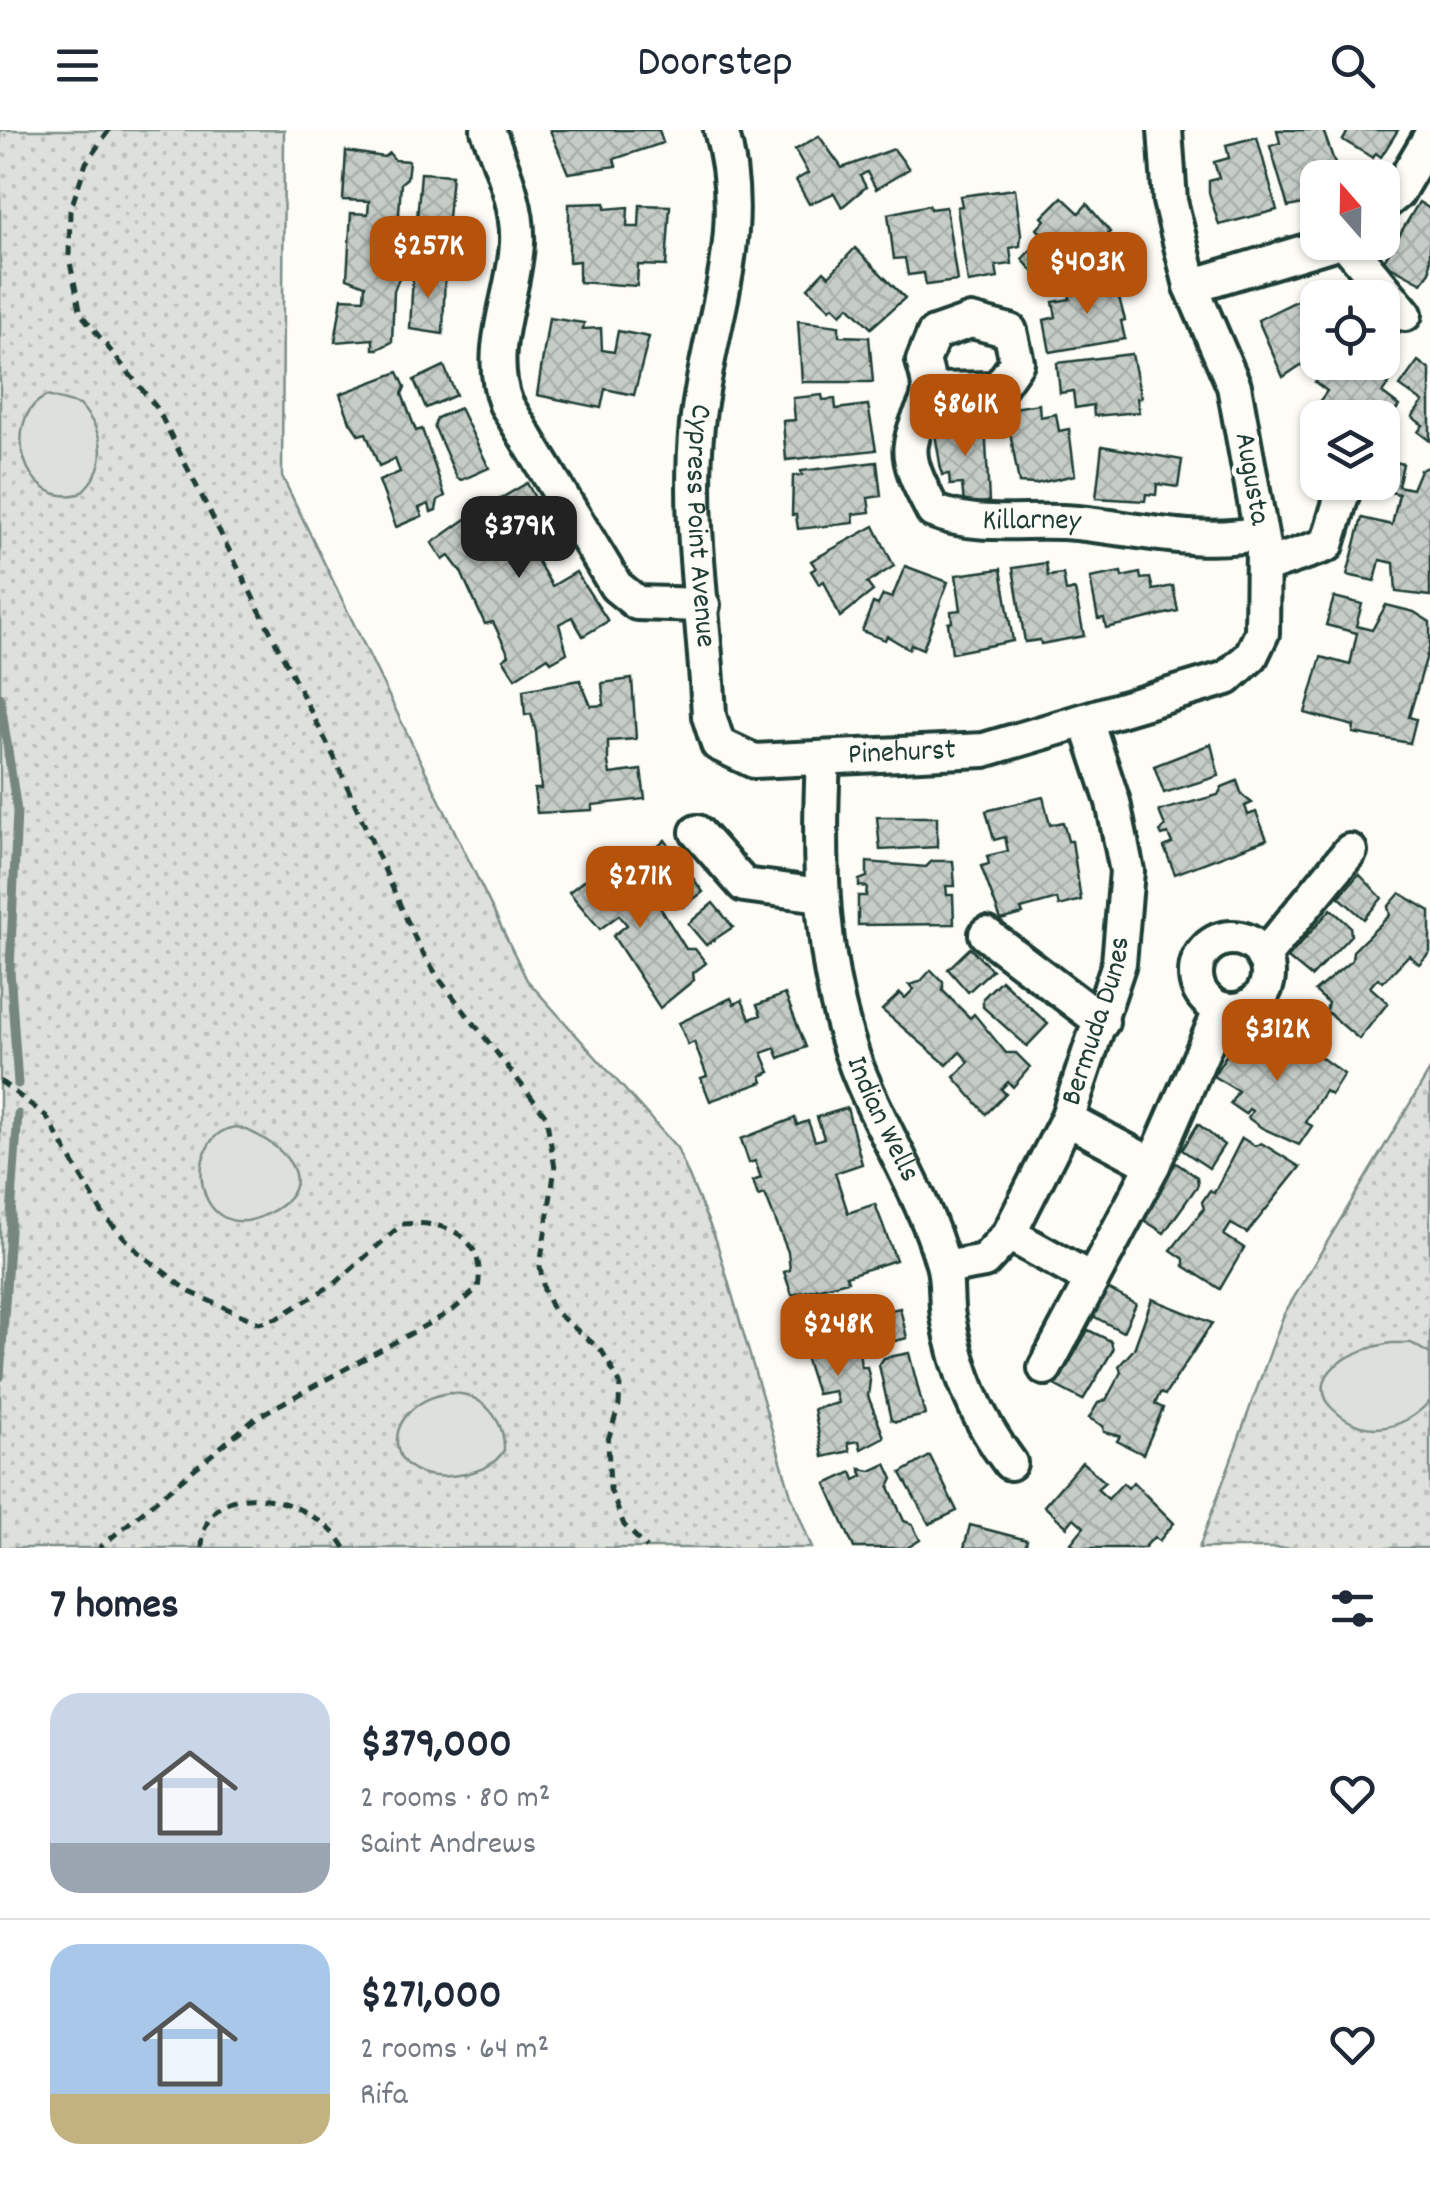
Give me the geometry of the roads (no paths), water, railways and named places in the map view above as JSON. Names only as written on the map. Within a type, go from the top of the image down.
[{"type":"street","points":[[488,130],[513,205],[517,243],[498,341],[497,380],[506,404],[616,586],[637,603],[703,605]]},
{"type":"street","name":"Cypress Point Avenue","points":[[718,744],[709,716],[697,428],[730,268],[729,157],[721,130]]},
{"type":"street","name":"Augusta","points":[[1087,723],[1227,678],[1251,656],[1262,634],[1264,566],[1234,386],[1191,286],[1170,201],[1165,130]]},
{"type":"street","points":[[1400,188],[1430,137]]},
{"type":"street","points":[[1191,286],[1300,253]]},
{"type":"street","points":[[1360,260],[1405,314]]},
{"type":"street","name":"Killarney","points":[[932,390],[910,446],[919,485],[934,511],[954,520],[1073,522],[1221,541],[1260,533]]},
{"type":"street","points":[[1264,566],[1327,545],[1341,500]]},
{"type":"street","name":"Pinehurst","points":[[718,744],[754,761],[823,760],[984,750],[1087,723]]},
{"type":"street","name":"Bermuda Dunes","points":[[945,1268],[984,1260],[1009,1234],[1067,1119],[1119,963],[1127,871],[1113,802],[1087,723]]},
{"type":"street","name":"Indian Wells","points":[[823,760],[822,895],[836,995],[856,1066],[894,1155],[926,1213],[945,1268],[948,1317],[972,1402],[1010,1463]]},
{"type":"street","points":[[697,832],[744,885],[822,895]]},
{"type":"street","points":[[1263,957],[1350,851]]},
{"type":"street","points":[[986,934],[1102,1022]]},
{"type":"street","points":[[1230,938],[1243,940],[1263,957],[1268,974],[1258,998],[1248,1006],[1221,1009],[1208,1002],[1196,982],[1196,969],[1205,950],[1230,938]]},
{"type":"street","points":[[1045,1368],[1153,1166],[1221,1009]]},
{"type":"street","points":[[1067,1119],[1153,1166]]},
{"type":"street","points":[[1009,1234],[1092,1280]]},
{"type":"waterway","points":[[0,697],[17,811],[10,970],[18,1084]]},
{"type":"waterway","points":[[0,1377],[18,1114]]}]
